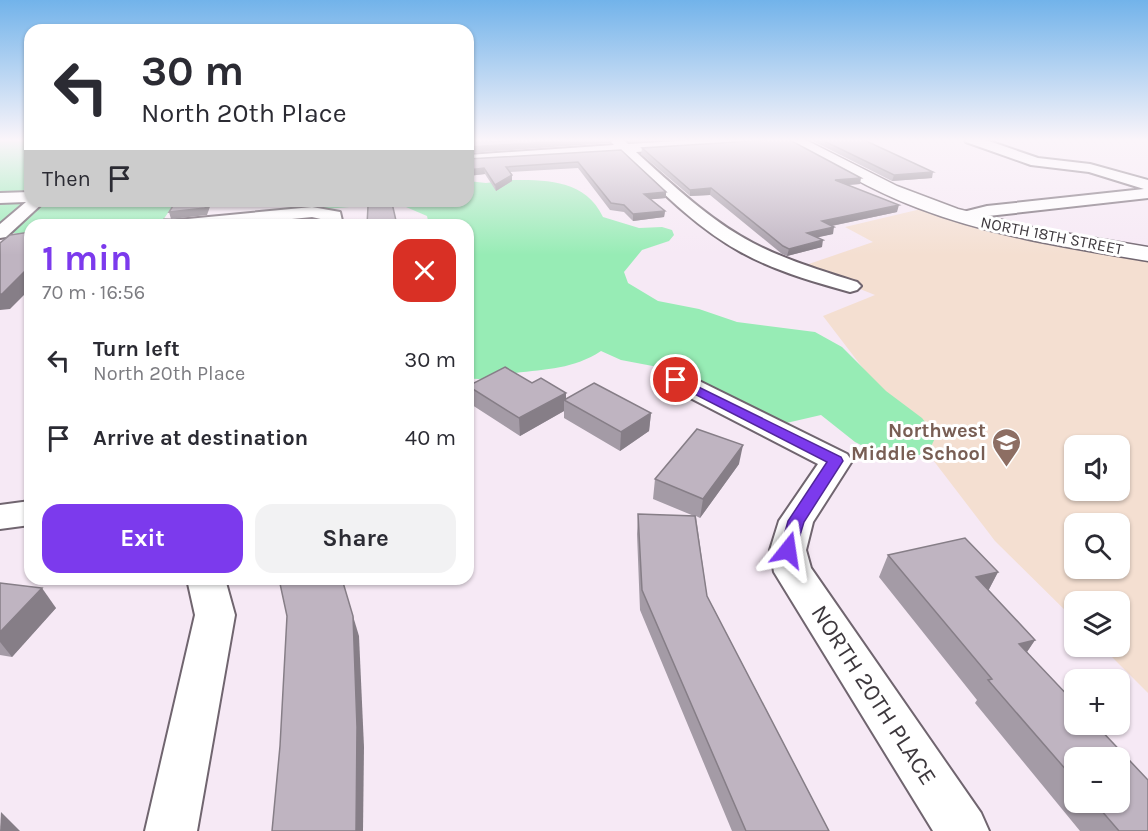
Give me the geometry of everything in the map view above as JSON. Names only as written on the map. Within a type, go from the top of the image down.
[{"type":"main road","name":"NORTH 18TH STREET","points":[[869,178],[904,196],[965,217],[1030,234],[1148,254]]},
{"type":"street","points":[[658,178],[706,220],[731,238],[774,261],[807,274],[850,286]]},
{"type":"street","points":[[1123,178],[1148,185]]},
{"type":"street","points":[[965,217],[987,211],[1148,193]]},
{"type":"street","points":[[0,198],[24,197]]},
{"type":"street","points":[[0,233],[30,207]]},
{"type":"street","points":[[239,219],[312,212],[329,219]]},
{"type":"street","points":[[0,242],[20,240]]},
{"type":"street","name":"NORTH 20TH PLACE","points":[[676,380],[836,461],[796,521],[788,550],[794,572],[963,831]]},
{"type":"street","points":[[0,517],[24,514]]},
{"type":"street","points":[[171,831],[215,615],[209,585]]},
{"type":"shaded area","name":"Northwest Middle School","points":[[921,209],[1148,259],[1148,693],[1130,675],[1130,669],[1124,669],[1112,657],[1130,657],[1130,591],[1064,591],[1064,609],[995,541],[823,316],[875,295],[803,266],[873,242],[845,227]]},
{"type":"green space","points":[[0,178],[24,178],[24,202],[0,223]]},
{"type":"green space","points":[[537,180],[563,184],[586,195],[603,217],[639,228],[662,227],[672,230],[674,235],[669,241],[642,250],[624,272],[628,283],[658,301],[699,309],[737,322],[815,332],[842,347],[886,391],[922,418],[936,436],[927,455],[881,455],[855,442],[821,415],[782,424],[698,381],[658,367],[621,360],[601,351],[570,365],[474,379],[474,219],[428,219],[427,216],[406,207],[474,207],[474,182]]},
{"type":"green space","points":[[39,207],[172,207],[164,219],[25,219]]},
{"type":"green space","points":[[291,207],[349,207],[290,212]]},
{"type":"green space","points":[[24,220],[24,234],[9,233]]},
{"type":"building","points":[[490,178],[507,178],[495,185]]},
{"type":"building","points":[[591,178],[651,178],[666,192],[644,194],[665,211],[633,214],[624,205],[611,203]]},
{"type":"building","points":[[676,178],[861,178],[835,180],[899,205],[822,221],[834,227],[807,233],[823,240],[789,249],[711,188],[690,190]]},
{"type":"building","points":[[172,207],[205,207],[205,208],[169,212]]},
{"type":"building","points":[[368,207],[393,207],[396,219],[367,219]]},
{"type":"building","points":[[24,233],[24,272],[0,294],[0,243],[10,235]]},
{"type":"building","points":[[505,367],[532,383],[541,378],[566,393],[519,418],[474,390],[474,383]]},
{"type":"building","points":[[594,383],[651,413],[621,432],[564,400]]},
{"type":"building","points":[[697,429],[743,445],[703,499],[655,479]]},
{"type":"building","points":[[638,514],[695,516],[707,596],[829,831],[746,831],[642,590]]},
{"type":"building","points":[[965,538],[998,572],[976,577],[1035,640],[1019,644],[1064,691],[1064,735],[1105,735],[1117,747],[1064,747],[1064,767],[988,680],[992,679],[888,555]]},
{"type":"building","points":[[0,583],[42,588],[0,632]]},
{"type":"building","points":[[280,585],[344,585],[353,616],[357,727],[356,831],[272,831],[280,746],[287,616]]},
{"type":"building","points":[[1130,761],[1148,780],[1148,831],[1119,831],[1103,813],[1130,813]]},
{"type":"place","name":"Northwest Middle School","points":[[1007,468]]},
{"type":"route","points":[[676,380],[836,461],[796,521],[788,550]]}]
